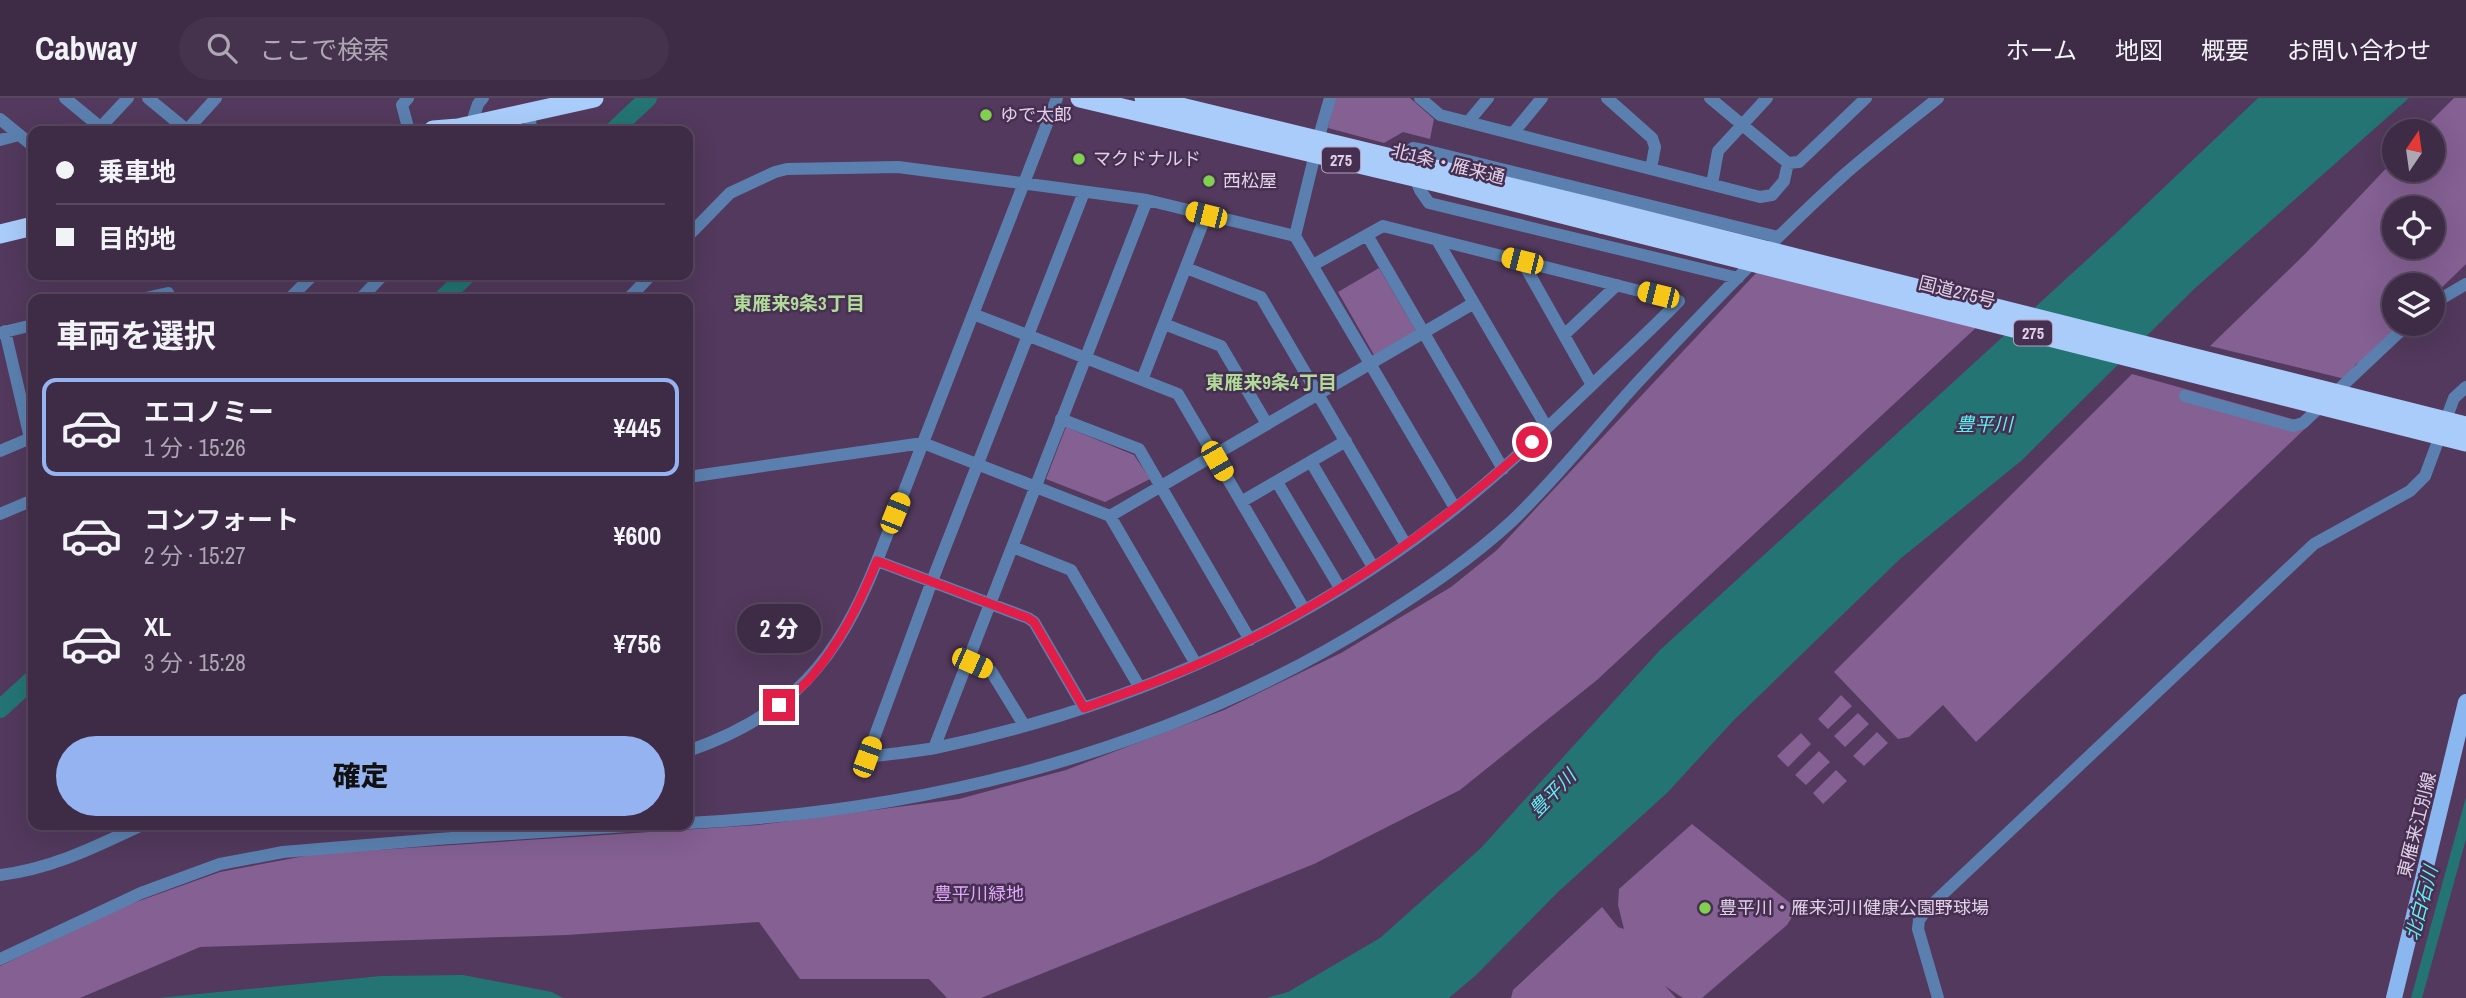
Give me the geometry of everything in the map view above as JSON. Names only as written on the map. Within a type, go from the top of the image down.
[{"type":"highway","name":"北1条・雁来通","points":[[1080,98],[1316,147],[1603,217]]},
{"type":"highway","name":"北1条・雁来通","points":[[1144,98],[1316,147]]},
{"type":"highway","points":[[469,126],[533,114],[583,99]]},
{"type":"highway","points":[[445,126],[474,116],[533,114]]},
{"type":"highway","name":"国道275号","points":[[1603,217],[2466,426]]},
{"type":"highway","name":"国道275号","points":[[1603,217],[2466,442]]},
{"type":"highway","points":[[0,234],[28,227]]},
{"type":"main road","name":"東雁来江別線","points":[[2394,998],[2466,702]]},
{"type":"street","points":[[65,98],[96,126]]},
{"type":"street","points":[[104,126],[128,98]]},
{"type":"street","points":[[148,98],[181,126]]},
{"type":"street","points":[[191,126],[216,98]]},
{"type":"street","points":[[408,98],[402,105],[408,126]]},
{"type":"street","points":[[474,116],[483,98]]},
{"type":"street","points":[[693,749],[709,744],[779,705],[810,678],[850,620],[877,561],[1056,98]]},
{"type":"street","points":[[1295,236],[1330,98]]},
{"type":"street","points":[[1469,121],[1488,98]]},
{"type":"street","points":[[1513,133],[1542,98]]},
{"type":"street","points":[[1607,98],[1652,138],[1655,147],[1651,169]]},
{"type":"street","points":[[1710,98],[1788,163],[1799,162],[1866,98]]},
{"type":"street","points":[[1712,184],[1718,151],[1767,98]]},
{"type":"street","points":[[693,823],[762,819],[921,797],[1085,755],[1186,719],[1336,646],[1454,570],[1511,521],[1645,375],[1778,237],[1847,173],[1938,98]]},
{"type":"street","points":[[1427,100],[1440,114],[1760,197],[1772,195],[1784,181],[1788,163]]},
{"type":"street","points":[[0,118],[28,142]]},
{"type":"street","points":[[0,140],[19,135]]},
{"type":"street","points":[[1738,278],[1429,203],[1420,190],[1405,153],[1413,148],[1778,237]]},
{"type":"street","points":[[693,231],[730,193],[775,172],[787,169],[898,167],[1147,200],[1295,236],[1455,508]]},
{"type":"street","points":[[1084,192],[932,581],[867,757],[934,748],[1084,708],[1140,688],[1250,640],[1304,610],[1406,545],[1503,469],[1679,301],[1383,226],[1313,265]]},
{"type":"street","points":[[934,748],[1147,200]]},
{"type":"street","points":[[1142,380],[1206,215]]},
{"type":"street","points":[[1367,235],[1503,469]]},
{"type":"street","points":[[1437,240],[1547,428]]},
{"type":"street","points":[[1522,261],[1592,385]]},
{"type":"street","points":[[1186,268],[1262,297],[1406,545]]},
{"type":"street","points":[[294,294],[308,280]]},
{"type":"street","points":[[633,294],[646,280]]},
{"type":"street","points":[[2445,296],[2466,284]]},
{"type":"street","points":[[1564,335],[1617,285]]},
{"type":"street","points":[[1110,516],[1474,303]]},
{"type":"street","points":[[973,314],[1178,394],[1304,610]]},
{"type":"street","points":[[1164,324],[1221,346],[1267,424]]},
{"type":"street","points":[[28,326],[2,332],[28,423]]},
{"type":"street","points":[[2185,396],[2293,426],[2303,423],[2395,336]]},
{"type":"street","points":[[1938,998],[1918,929],[1919,920],[1926,910],[2314,544],[2410,491],[2425,476],[2454,398],[2466,387]]},
{"type":"street","points":[[1062,419],[1139,449],[1250,640]]},
{"type":"street","points":[[0,451],[28,439]]},
{"type":"street","points":[[1241,502],[1346,441]]},
{"type":"street","points":[[693,476],[923,443],[1110,516],[1196,664]]},
{"type":"street","points":[[1311,462],[1373,567]]},
{"type":"street","points":[[1277,482],[1340,588]]},
{"type":"street","points":[[0,514],[28,502]]},
{"type":"street","points":[[1013,547],[1071,570],[1140,688]]},
{"type":"street","points":[[877,561],[1034,622],[1084,708]]},
{"type":"street","points":[[967,661],[991,671],[1024,725]]},
{"type":"street","points":[[0,875],[29,871],[79,855],[131,830]]},
{"type":"street","points":[[0,959],[141,893],[220,864],[296,851],[576,830]]},
{"type":"green space","points":[[1335,98],[1410,98],[1434,119],[1430,139],[1403,132],[1384,143],[1328,128]]},
{"type":"green space","points":[[2454,98],[2466,98],[2466,264],[2445,284],[2445,273],[2382,273],[2382,336],[2391,336],[2363,363],[2356,364],[2345,379],[2210,346],[2306,253],[2382,173],[2382,182],[2445,182],[2445,119],[2433,119]]},
{"type":"green space","points":[[1379,268],[1416,331],[1374,355],[1338,292]]},
{"type":"green space","name":"豊平川緑地","points":[[1757,272],[1980,324],[1597,680],[1460,790],[1314,864],[981,998],[947,998],[929,979],[800,979],[759,922],[567,935],[200,947],[80,998],[0,998],[0,966],[125,906],[220,872],[315,854],[758,825],[959,799],[1066,770],[1224,710],[1341,653],[1451,587],[1497,550]]},
{"type":"green space","points":[[2132,374],[2310,424],[1976,742],[1943,705],[1909,737],[1898,739],[1834,672]]},
{"type":"green space","points":[[1066,427],[1134,455],[1150,479],[1105,502],[1046,479]]},
{"type":"green space","points":[[1841,695],[1852,706],[1828,729],[1818,719]]},
{"type":"green space","points":[[1858,713],[1869,724],[1845,747],[1834,736]]},
{"type":"green space","points":[[1877,732],[1888,743],[1864,766],[1853,756]]},
{"type":"green space","points":[[1801,733],[1811,744],[1788,767],[1777,756]]},
{"type":"green space","points":[[1819,751],[1830,762],[1806,785],[1795,775]]},
{"type":"green space","points":[[1836,770],[1847,781],[1823,804],[1813,793]]},
{"type":"green space","name":"豊平川・雁来河川健康公園野球場","points":[[1692,824],[1790,903],[1792,917],[1787,925],[1702,998],[1683,998],[1665,986],[1676,998],[1511,998],[1513,990],[1602,907],[1618,927],[1624,929],[1618,905],[1619,889]]},
{"type":"water","name":"豊平川","points":[[2258,98],[2409,98],[2382,119],[2382,122],[2193,290],[2021,461],[1900,559],[1733,721],[1668,792],[1558,892],[1475,976],[1449,998],[1266,998],[1288,992],[1380,938],[1481,848],[1660,650],[2114,235]]},
{"type":"water","points":[[2466,797],[2466,839],[2422,998],[2411,998]]},
{"type":"water","points":[[463,975],[552,992],[563,998],[158,998],[381,976]]},
{"type":"waterway","points":[[618,126],[648,98]]},
{"type":"waterway","points":[[447,294],[462,280]]},
{"type":"waterway","points":[[0,709],[28,684]]},
{"type":"place","name":"ゆで太郎","points":[[986,115]]},
{"type":"place","name":"マクドナルド","points":[[1079,159]]},
{"type":"place","name":"西松屋","points":[[1209,181]]},
{"type":"place","name":"豊平川・雁来河川健康公園野球場","points":[[1705,908]]},
{"type":"district","name":"東雁来9条3丁目","points":[[799,303]]},
{"type":"district","name":"東雁来9条4丁目","points":[[1271,382]]},
{"type":"route","points":[[779,705],[810,678],[831,651],[850,620],[877,561],[1034,622],[1084,708],[1140,688],[1250,640],[1340,588],[1433,526],[1478,491],[1532,442]]},
{"type":"water label","name":"北白石川","points":[[2421,903]]}]
